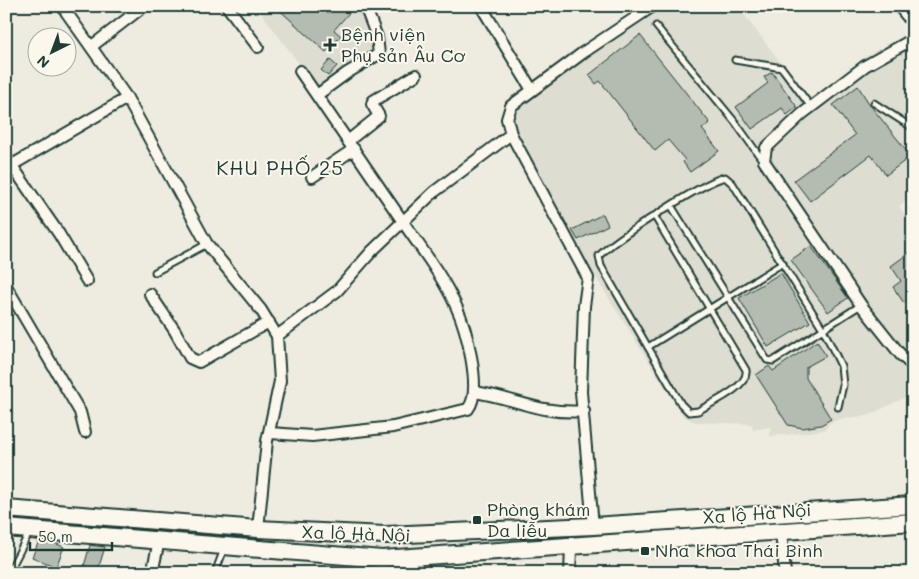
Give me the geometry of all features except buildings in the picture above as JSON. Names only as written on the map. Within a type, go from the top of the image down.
[{"type":"highway","name":"Xa lộ Hà Nội","points":[[6,509],[258,530],[386,535],[593,526],[913,505]]},
{"type":"highway","name":"Xa lộ Hà Nội","points":[[6,528],[225,546],[382,566],[571,547],[913,522]]},
{"type":"street","points":[[62,6],[127,98],[207,244],[269,322],[277,336],[280,381],[270,433],[258,530]]},
{"type":"street","points":[[92,46],[144,6]]},
{"type":"street","points":[[227,6],[258,47]]},
{"type":"street","points":[[317,95],[347,73],[379,54],[377,37],[365,6]]},
{"type":"street","points":[[481,6],[532,90]]},
{"type":"street","points":[[593,526],[588,487],[582,392],[584,306],[588,278],[511,134],[507,112],[511,106],[532,90],[653,6]]},
{"type":"street","points":[[900,6],[913,22]]},
{"type":"street","points":[[913,39],[865,66],[812,107],[766,148],[764,161],[861,305],[900,354],[913,366]]},
{"type":"street","points":[[270,433],[312,436],[393,427],[468,409],[472,404],[475,392],[466,336],[456,307],[436,268],[300,71]]},
{"type":"street","points":[[312,177],[351,145],[378,116],[372,104],[373,101],[416,75]]},
{"type":"street","points":[[87,281],[8,164],[127,98]]},
{"type":"street","points":[[277,336],[337,291],[372,251],[434,192],[511,134]]},
{"type":"street","points":[[6,286],[80,412],[85,432]]},
{"type":"street","points":[[150,294],[194,362],[199,362],[269,322]]},
{"type":"street","points":[[475,392],[508,398],[532,408],[562,413],[584,411]]},
{"type":"street","points":[[781,532],[785,573]]},
{"type":"street","points":[[152,573],[159,541]]},
{"type":"street","points":[[570,573],[571,547]]},
{"type":"lane","points":[[656,26],[735,122],[764,161]]},
{"type":"lane","points":[[735,60],[782,68],[812,107]]},
{"type":"lane","points":[[874,103],[913,128]]},
{"type":"lane","points":[[655,217],[746,370],[747,376],[743,384],[698,412],[689,412],[681,404],[601,266],[599,256],[606,248],[655,217],[715,180],[725,177],[733,184],[823,329],[843,372],[838,406]]},
{"type":"lane","points":[[672,207],[767,360],[773,361],[861,305]]},
{"type":"lane","points":[[155,272],[207,244]]},
{"type":"lane","points":[[648,347],[783,264]]},
{"type":"lane","points":[[11,568],[30,530]]},
{"type":"lane","points":[[215,573],[225,546]]},
{"type":"shaded area","name":"Bệnh viện Phụ sản Âu Cơ","points":[[256,6],[361,6],[374,38],[375,53],[318,89]]},
{"type":"shaded area","points":[[659,6],[737,6],[816,108],[867,70],[913,44],[913,196],[899,206],[913,226],[913,390],[910,395],[867,416],[844,418],[829,423],[825,430],[785,435],[770,436],[770,427],[753,430],[752,424],[695,422],[683,416],[586,262],[534,172],[515,132],[511,114],[514,108],[585,56],[642,20]]},
{"type":"place","name":"Bệnh viện Phụ sản Âu Cơ","points":[[330,45]]},
{"type":"place","name":"Phòng khám Da liễu","points":[[477,520]]},
{"type":"place","name":"Nha khoa Thái Bình","points":[[645,551]]},
{"type":"district","name":"KHU PHỐ 25","points":[[280,168]]}]
